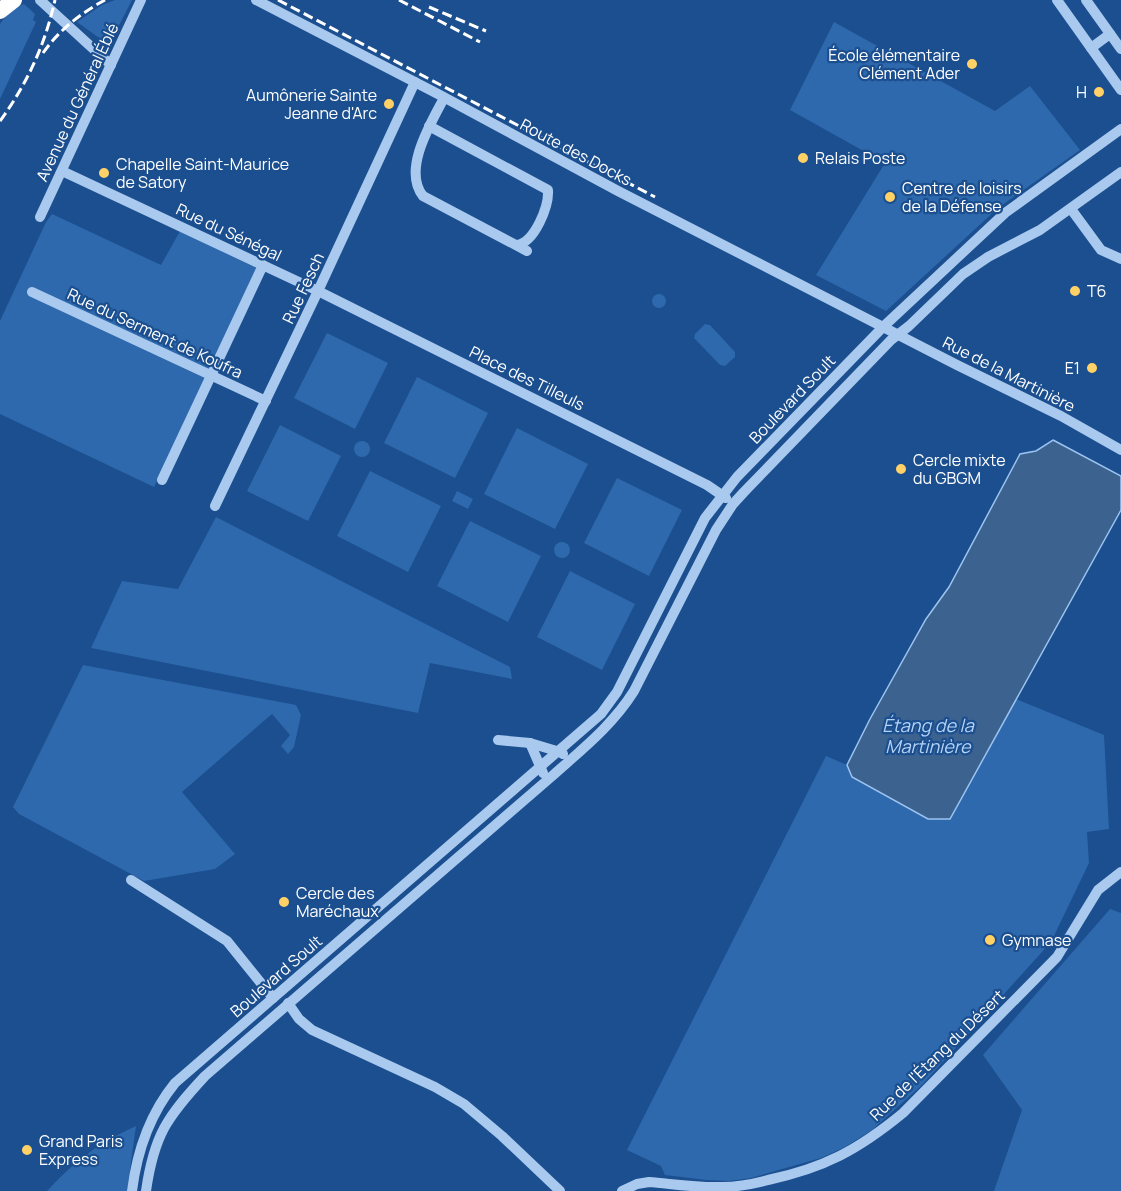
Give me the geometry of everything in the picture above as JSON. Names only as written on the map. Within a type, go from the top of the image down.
[{"type":"highway","points":[[0,11],[14,0]]},
{"type":"street","points":[[40,0],[111,65]]},
{"type":"street","name":"Avenue du Général Éblé","points":[[40,218],[141,0]]},
{"type":"street","name":"Route des Docks","points":[[256,0],[618,191],[883,327]]},
{"type":"street","points":[[1057,0],[1121,90]]},
{"type":"street","points":[[1086,0],[1121,48]]},
{"type":"street","points":[[1091,48],[1110,34]]},
{"type":"street","name":"Rue Fesch","points":[[215,506],[415,82]]},
{"type":"street","points":[[429,126],[549,190],[543,217],[522,248],[423,196],[418,190],[415,176],[421,143],[429,126],[444,98]]},
{"type":"street","name":"Boulevard Soult","points":[[132,1191],[135,1165],[142,1142],[162,1099],[186,1072],[560,752],[601,714],[616,692],[705,518],[721,495],[883,327],[975,240],[1005,213],[1121,129]]},
{"type":"street","name":"Rue du Sénégal","points":[[62,171],[318,291]]},
{"type":"street","name":"Boulevard Soult","points":[[146,1191],[150,1163],[159,1137],[173,1112],[205,1076],[551,777],[606,728],[622,710],[634,691],[716,530],[733,504],[897,334],[909,326],[963,274],[988,257],[1040,230],[1121,172]]},
{"type":"street","points":[[1071,209],[1101,250],[1121,259]]},
{"type":"street","points":[[975,240],[988,257]]},
{"type":"street","points":[[162,480],[263,265]]},
{"type":"street","name":"Place des Tilleuls","points":[[318,291],[707,485],[733,504]]},
{"type":"street","name":"Rue du Serment de Koufra","points":[[32,292],[266,401]]},
{"type":"street","name":"Rue de la Martinière","points":[[883,327],[1061,416],[1121,450]]},
{"type":"street","points":[[677,572],[691,579]]},
{"type":"street","points":[[498,740],[530,743],[560,752],[569,761]]},
{"type":"street","points":[[530,743],[545,776],[551,777]]},
{"type":"street","name":"Rue de l'Étang du Désert","points":[[622,1191],[648,1182],[722,1187],[743,1186],[825,1164],[867,1141],[903,1113],[1057,957],[1098,890],[1119,874]]},
{"type":"street","points":[[131,880],[227,941],[273,998]]},
{"type":"street","points":[[288,1003],[299,1019],[312,1030],[435,1087],[464,1104],[502,1136],[560,1191]]},
{"type":"shaded area","points":[[115,0],[132,0],[109,45],[77,22],[102,5]]},
{"type":"shaded area","points":[[24,4],[35,14],[33,20],[36,22],[0,99],[0,24],[11,9]]},
{"type":"shaded area","points":[[834,22],[995,111],[1030,86],[1080,150],[998,208],[886,311],[816,275],[885,163],[790,110]]},
{"type":"shaded area","points":[[52,214],[161,265],[180,231],[257,267],[154,487],[0,414],[0,321],[46,222]]},
{"type":"shaded area","points":[[659,294],[664,296],[666,301],[664,306],[659,308],[654,306],[652,301],[654,296]]},
{"type":"shaded area","points":[[705,324],[710,325],[735,352],[735,357],[725,366],[720,365],[694,338]]},
{"type":"shaded area","points":[[327,333],[388,363],[355,429],[294,398]]},
{"type":"shaded area","points":[[417,377],[488,413],[455,478],[384,443]]},
{"type":"shaded area","points":[[280,425],[341,456],[308,521],[247,491]]},
{"type":"shaded area","points":[[517,428],[588,464],[555,529],[484,494]]},
{"type":"shaded area","points":[[362,441],[370,449],[362,457],[354,449]]},
{"type":"shaded area","points":[[370,471],[441,506],[408,572],[337,536]]},
{"type":"shaded area","points":[[617,478],[682,510],[649,576],[584,543]]},
{"type":"shaded area","points":[[457,491],[473,499],[468,509],[452,501]]},
{"type":"shaded area","points":[[216,517],[510,667],[512,679],[430,663],[418,713],[91,648],[122,581],[178,589]]},
{"type":"shaded area","points":[[470,521],[541,556],[508,622],[437,586]]},
{"type":"shaded area","points":[[562,542],[570,550],[562,558],[554,550]]},
{"type":"shaded area","points":[[570,571],[635,604],[602,670],[537,637]]},
{"type":"shaded area","points":[[83,665],[296,705],[301,715],[294,747],[288,754],[281,746],[290,735],[272,714],[182,792],[235,854],[215,869],[144,881],[19,814],[13,807]]},
{"type":"shaded area","points":[[1016,699],[1104,735],[1109,829],[1087,832],[1089,863],[1051,942],[922,1085],[872,1130],[845,1147],[821,1158],[751,1178],[729,1181],[665,1175],[661,1166],[627,1150],[826,756],[847,765],[853,777],[928,819],[949,819]]},
{"type":"shaded area","points":[[1110,909],[1121,913],[1121,1191],[994,1191],[1022,1110],[983,1055]]},
{"type":"shaded area","points":[[136,1126],[127,1191],[47,1191],[88,1154],[110,1139]]},
{"type":"water","name":"Étang de la Martinière","points":[[1053,440],[1121,476],[1121,510],[950,819],[928,819],[852,777],[847,765],[926,619],[949,587],[1020,454],[1036,451]]},
{"type":"railway","points":[[0,121],[19,93],[34,64],[55,0]]},
{"type":"railway","points":[[43,53],[71,23],[105,0]]},
{"type":"railway","points":[[278,0],[655,197]]},
{"type":"railway","points":[[399,0],[480,42]]},
{"type":"railway","points":[[429,7],[486,31]]},
{"type":"place","name":"École élémentaire Clément Ader","points":[[972,64]]},
{"type":"place","name":"H","points":[[1099,92]]},
{"type":"place","name":"Aumônerie Sainte Jeanne d'Arc","points":[[389,104]]},
{"type":"place","name":"Relais Poste","points":[[803,158]]},
{"type":"place","name":"Chapelle Saint-Maurice de Satory","points":[[104,173]]},
{"type":"place","name":"Centre de loisirs de la Défense","points":[[890,197]]},
{"type":"place","name":"T6","points":[[1075,291]]},
{"type":"place","name":"E1","points":[[1092,368]]},
{"type":"place","name":"Cercle mixte du GBGM","points":[[901,469]]},
{"type":"place","name":"Cercle des Maréchaux","points":[[284,902]]},
{"type":"place","name":"Gymnase","points":[[990,940]]},
{"type":"place","name":"Grand Paris Express","points":[[27,1150]]}]
